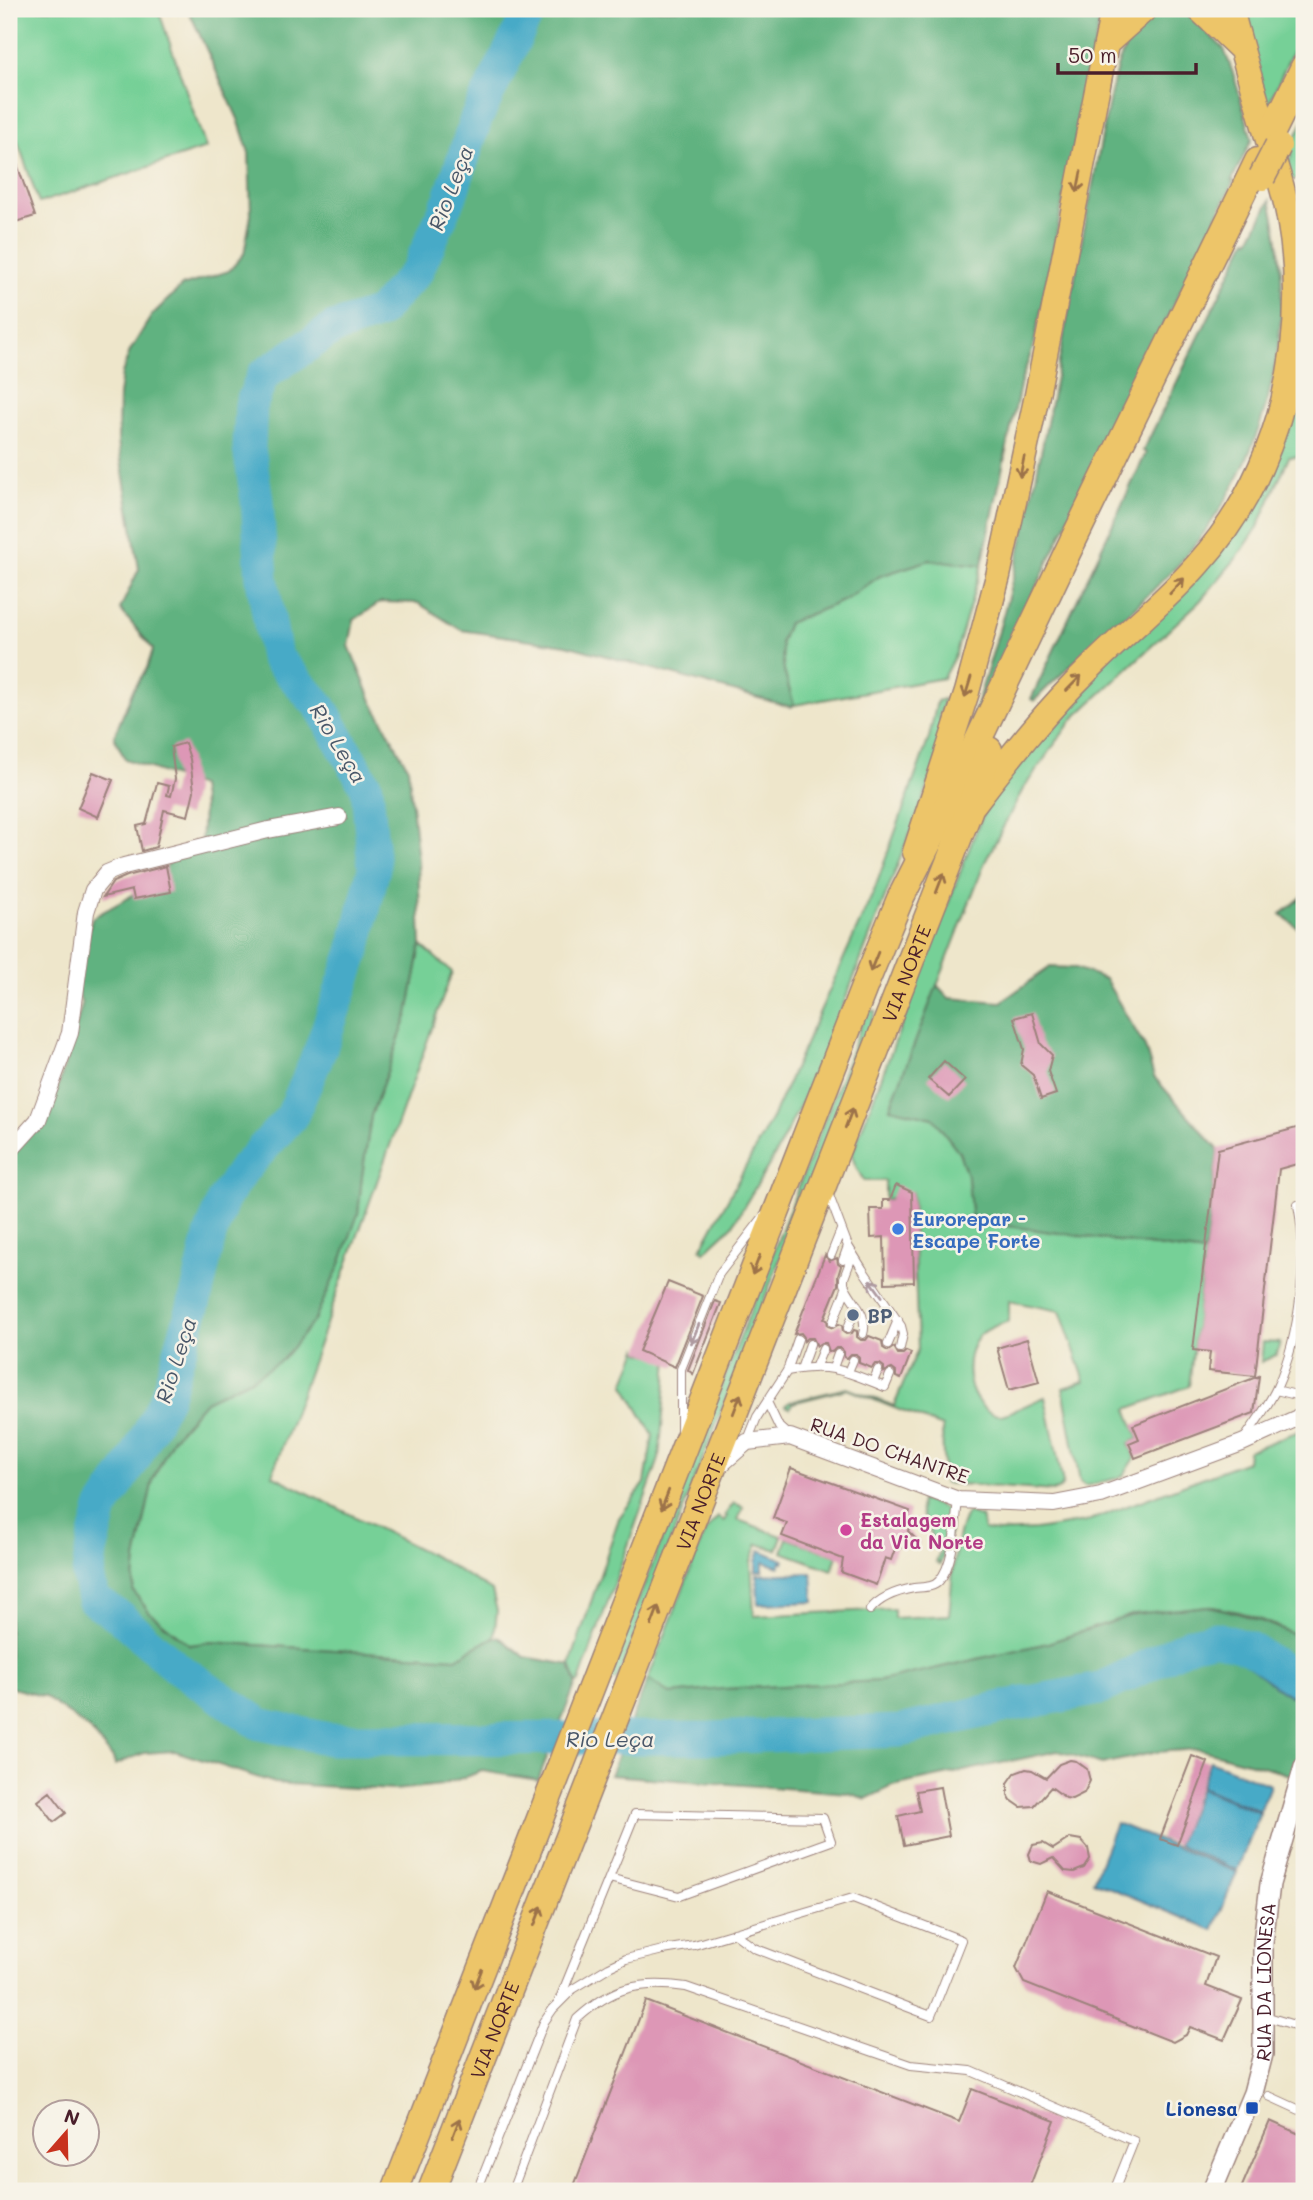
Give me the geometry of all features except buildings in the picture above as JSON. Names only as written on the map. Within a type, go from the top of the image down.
[{"type":"highway","points":[[1268,153],[1304,67]]},
{"type":"highway","points":[[1268,153],[1304,92]]},
{"type":"highway","name":"VIA NORTE","points":[[395,2191],[900,898],[944,812],[1062,563],[1268,153]]},
{"type":"highway","name":"VIA NORTE","points":[[431,2191],[969,811],[989,750],[1268,153]]},
{"type":"main road","points":[[900,898],[969,685],[998,576],[1031,425],[1113,9]]},
{"type":"main road","points":[[1106,44],[1145,9]]},
{"type":"main road","points":[[1199,9],[1241,49]]},
{"type":"main road","points":[[969,811],[1028,733],[1058,700],[1165,600],[1200,563],[1226,528],[1265,459],[1290,370],[1296,318],[1296,271],[1289,216],[1231,9]]},
{"type":"street","points":[[9,1152],[38,1119],[69,1033],[86,912],[93,890],[107,873],[124,866],[268,830],[339,817]]},
{"type":"street","name":"RUA DO CHANTRE","points":[[747,1442],[790,1437],[958,1500],[1054,1504],[1101,1495],[1242,1443],[1304,1415]]},
{"type":"street","points":[[710,1474],[747,1442]]},
{"type":"street","name":"RUA DA LIONESA","points":[[1212,2191],[1253,2093],[1263,2054],[1263,1943],[1270,1884],[1304,1767]]},
{"type":"lane","points":[[824,1181],[851,1250],[898,1320],[903,1334],[900,1348]]},
{"type":"lane","points":[[1242,1443],[1276,1390],[1292,1342],[1302,1281],[1303,1241],[1298,1205]]},
{"type":"lane","points":[[831,1255],[841,1230]]},
{"type":"lane","points":[[843,1260],[851,1250]]},
{"type":"lane","points":[[851,1250],[844,1278],[846,1289],[864,1319],[863,1334]]},
{"type":"lane","points":[[833,1322],[846,1289]]},
{"type":"lane","points":[[848,1328],[857,1305]]},
{"type":"lane","points":[[888,1344],[898,1320]]},
{"type":"lane","points":[[747,1442],[757,1417],[768,1404],[787,1371],[798,1339]]},
{"type":"lane","points":[[801,1369],[810,1344]]},
{"type":"lane","points":[[816,1367],[823,1349]]},
{"type":"lane","points":[[833,1368],[838,1354]]},
{"type":"lane","points":[[848,1372],[853,1360]]},
{"type":"lane","points":[[787,1371],[816,1367],[833,1368],[885,1387],[890,1375]]},
{"type":"lane","points":[[873,1382],[878,1370]]},
{"type":"lane","points":[[1276,1390],[1304,1397]]},
{"type":"lane","points":[[768,1404],[779,1427],[790,1437]]},
{"type":"lane","points":[[870,1610],[879,1601],[893,1594],[912,1588],[931,1587],[939,1582],[953,1545],[958,1500]]},
{"type":"lane","points":[[558,2003],[635,1814],[823,1818],[831,1841],[680,1896],[609,1878]]},
{"type":"lane","points":[[477,2191],[544,2022],[573,1989],[626,1959],[694,1945],[734,1933],[853,1898],[961,1940],[931,2016],[754,1948],[734,1933]]},
{"type":"lane","points":[[512,2191],[577,2019],[613,1992],[651,1983],[686,1987],[911,2065],[971,2071],[1134,2141],[1114,2191]]},
{"type":"lane","points":[[1262,2015],[1304,2028]]},
{"type":"lane","points":[[1269,2096],[1304,2112]]},
{"type":"green space","points":[[9,9],[158,9],[206,148],[39,203],[9,116]]},
{"type":"green space","points":[[188,9],[1102,9],[1034,345],[1021,381],[982,565],[930,560],[880,576],[845,600],[788,623],[781,642],[784,671],[794,705],[791,707],[566,645],[461,630],[418,603],[381,602],[354,620],[349,646],[372,701],[408,768],[418,860],[421,945],[408,1014],[371,1116],[358,1214],[339,1267],[314,1321],[283,1359],[253,1378],[205,1401],[173,1438],[153,1479],[136,1560],[133,1591],[150,1613],[190,1645],[212,1642],[456,1658],[494,1637],[500,1638],[525,1657],[570,1665],[576,1683],[538,1780],[482,1771],[442,1785],[394,1790],[275,1783],[175,1751],[144,1753],[115,1765],[113,1758],[89,1729],[45,1697],[9,1687],[9,1144],[53,1105],[82,1005],[76,986],[92,918],[128,898],[188,848],[201,845],[203,807],[200,786],[125,759],[114,737],[133,690],[147,668],[153,649],[120,609],[139,569],[118,442],[122,373],[130,351],[152,315],[182,286],[229,271],[244,254],[251,215],[249,153],[238,119]]},
{"type":"green space","points":[[1244,9],[1304,9],[1304,26],[1267,108],[1242,15]]},
{"type":"green space","points":[[1164,10],[1187,12],[1224,49],[1252,139],[1050,558],[959,755],[1002,622],[1019,554],[1118,64],[1132,36],[1146,20]]},
{"type":"green space","points":[[1304,120],[1304,179],[1287,179],[1284,171],[1292,155],[1288,153]]},
{"type":"green space","points":[[1304,199],[1304,456],[1289,457],[1258,527],[1239,555],[1200,601],[1072,720],[1023,789],[985,862],[890,1107],[933,1118],[959,1152],[968,1178],[972,1221],[1205,1253],[1189,1386],[1127,1409],[1139,1439],[1129,1443],[1135,1458],[1124,1475],[1085,1486],[1080,1482],[1063,1388],[1085,1381],[1060,1311],[1009,1301],[1009,1321],[986,1330],[975,1343],[969,1363],[970,1383],[978,1402],[998,1415],[1045,1397],[1063,1483],[1060,1489],[1054,1491],[944,1483],[942,1427],[847,1389],[792,1403],[790,1408],[785,1406],[789,1402],[847,1388],[894,1406],[918,1349],[912,1192],[885,1200],[885,1181],[864,1181],[852,1154],[985,811],[1018,761],[1268,468],[1297,204]]},
{"type":"green space","points":[[1270,200],[1279,249],[1281,298],[1278,347],[1269,395],[1254,441],[1234,486],[1208,527],[1177,566],[1034,701],[1031,699],[1146,453],[1143,451],[1247,239],[1250,240]]},
{"type":"green space","points":[[929,560],[982,565],[956,653],[943,678],[794,705],[784,671],[781,642],[788,623],[845,600],[880,576]]},
{"type":"green space","points":[[944,699],[939,718],[948,723],[931,779],[818,1070],[775,1155],[732,1226],[704,1252],[701,1249],[773,1116],[874,891],[929,738],[937,701]]},
{"type":"green space","points":[[1304,895],[1304,933],[1281,914]]},
{"type":"green space","points":[[421,945],[452,972],[272,1475],[441,1560],[492,1591],[497,1611],[494,1637],[456,1658],[212,1642],[190,1645],[150,1613],[133,1591],[136,1560],[153,1479],[173,1438],[205,1401],[253,1378],[283,1358],[358,1214],[371,1116],[408,1014]]},
{"type":"green space","points":[[1050,967],[1076,968],[1105,979],[1145,1047],[1154,1077],[1218,1149],[1205,1253],[972,1221],[968,1178],[959,1152],[933,1118],[890,1108],[937,985],[949,998],[1001,1002]]},
{"type":"green space","points":[[867,1010],[876,1011],[617,1680],[607,1681]]},
{"type":"green space","points":[[1263,1342],[1280,1343],[1276,1355],[1261,1362]]},
{"type":"green space","points":[[638,1349],[639,1352],[668,1360],[659,1459],[579,1682],[576,1683],[570,1665],[619,1518],[645,1483],[653,1435],[624,1385]]},
{"type":"green space","points":[[1304,1429],[1304,1640],[1240,1612],[1207,1606],[1135,1614],[1048,1643],[880,1681],[670,1694],[648,1679],[705,1532],[718,1517],[724,1521],[734,1503],[743,1507],[738,1520],[782,1536],[777,1550],[758,1544],[751,1561],[754,1616],[894,1609],[894,1618],[949,1615],[956,1548],[967,1513],[981,1517],[984,1530],[999,1532],[1036,1530],[1085,1522],[1247,1461],[1248,1451]]},
{"type":"green space","points":[[921,1500],[943,1509],[950,1520],[949,1536],[940,1564],[936,1562],[943,1543],[932,1539],[922,1516]]},
{"type":"green space","points":[[787,1538],[837,1556],[832,1570],[782,1552]]},
{"type":"green space","points":[[1207,1606],[1257,1619],[1304,1640],[1304,1780],[1198,1749],[1157,1752],[1102,1764],[1058,1751],[893,1786],[866,1799],[848,1793],[610,1775],[648,1679],[670,1694],[880,1681],[1048,1643],[1135,1614]]},
{"type":"water","points":[[760,1550],[784,1560],[783,1563],[781,1562],[779,1567],[763,1562],[763,1571],[756,1572]]},
{"type":"water","points":[[812,1573],[814,1602],[758,1604],[757,1575]]},
{"type":"water","points":[[1227,1627],[1304,1668],[1304,1703],[1282,1691],[1222,1648],[1190,1659],[1191,1634]]},
{"type":"water","points":[[1210,1761],[1270,1785],[1260,1811],[1200,1787]]},
{"type":"water","points":[[1200,1788],[1260,1813],[1237,1870],[1177,1845]]},
{"type":"water","points":[[1116,1823],[1237,1872],[1213,1930],[1093,1881]]},
{"type":"waterway","name":"Rio Leça","points":[[530,9],[476,119],[450,198],[417,271],[379,313],[334,328],[263,375],[251,405],[249,448],[257,500],[262,579],[276,657],[321,708],[367,788],[374,868],[354,951],[321,1048],[292,1116],[242,1171],[223,1200],[210,1236],[196,1297],[166,1398],[134,1460],[102,1509],[88,1575],[93,1599],[120,1617],[175,1666],[260,1724],[329,1739],[710,1738],[900,1731],[1007,1706],[1100,1689],[1192,1643],[1216,1638],[1249,1648],[1304,1683]]},
{"type":"place","name":"Eurorepar - Escape Forte","points":[[898,1229]]},
{"type":"place","name":"BP","points":[[853,1315]]},
{"type":"place","name":"Estalagem da Via Norte","points":[[846,1530]]},
{"type":"place","name":"Lionesa","points":[[1252,2108]]}]
